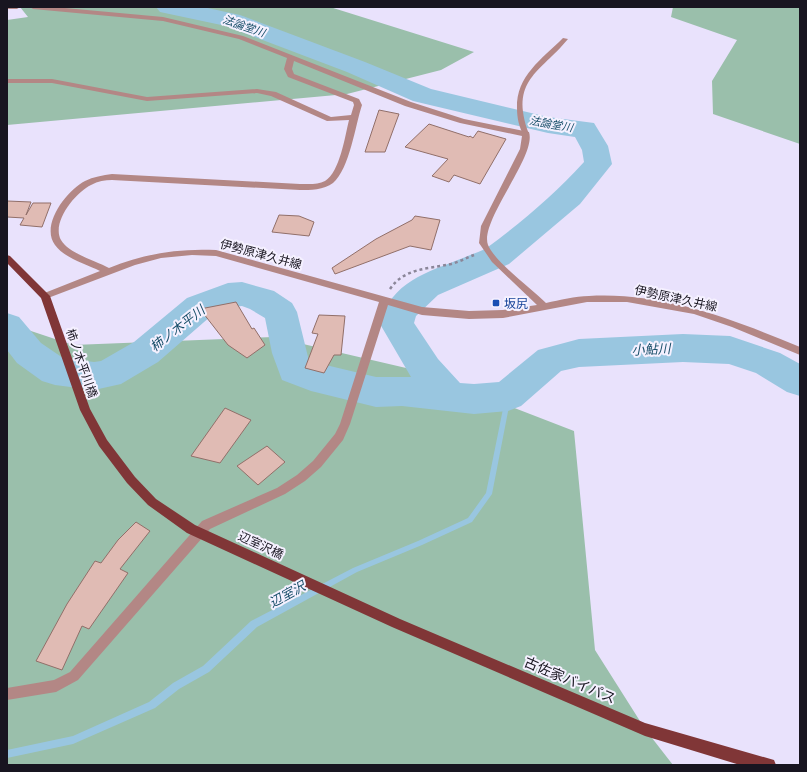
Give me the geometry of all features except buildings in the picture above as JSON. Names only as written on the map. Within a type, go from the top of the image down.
[{"type":"main road","points":[[7,258],[45,296]]},
{"type":"main road","name":"柿ノ木平川橋","points":[[45,296],[56,324],[84,410],[103,443],[131,480],[152,502]]},
{"type":"main road","name":"辺室沢橋","points":[[152,502],[191,529],[364,608]]},
{"type":"main road","name":"古佐家バイパス","points":[[364,608],[645,729],[739,758],[769,765]]},
{"type":"street","points":[[7,7],[18,7]]},
{"type":"street","points":[[33,7],[162,19],[241,37],[375,92],[433,113],[526,134],[524,149],[485,226],[483,237],[485,246],[497,262],[544,306]]},
{"type":"street","points":[[109,272],[66,250],[58,243],[54,235],[54,227],[70,196],[85,184],[94,180],[112,177],[300,187],[321,185],[331,180],[339,169],[358,105],[356,101],[298,80],[291,75],[288,69],[291,57]]},
{"type":"street","points":[[7,81],[52,81],[147,99],[257,91],[274,94],[330,119],[354,117]]},
{"type":"street","name":"伊勢原津久井線","points":[[45,296],[133,262],[161,255],[192,252],[216,253],[240,258],[384,302],[422,311],[469,315],[503,314],[588,299],[627,299],[660,304],[694,311],[735,324],[800,351]]},
{"type":"street","points":[[7,694],[56,686],[74,676],[206,525],[281,491],[302,478],[317,464],[339,437],[346,424],[384,302]]},
{"type":"lane","points":[[526,134],[521,122],[521,94],[526,79],[565,39]]},
{"type":"path","points":[[384,302],[393,284],[414,270],[452,264],[474,255],[485,246]]},
{"type":"green space","points":[[20,7],[330,7],[474,52],[441,70],[347,94],[7,125],[7,20],[28,17]]},
{"type":"green space","points":[[673,7],[800,7],[800,144],[713,114],[712,81],[737,40],[671,17]]},
{"type":"green space","points":[[7,323],[73,345],[273,337],[419,371],[574,431],[595,650],[645,729],[673,765],[7,765]]},
{"type":"waterway","name":"法論堂川","points":[[168,7],[232,20],[356,67],[422,95],[548,125],[584,129],[587,133],[596,150],[598,164],[569,197],[498,256],[426,286],[400,311],[397,324],[425,369],[450,396]]},
{"type":"waterway","name":"柿ノ木平川","points":[[7,326],[29,353],[55,371],[94,376],[108,374],[146,352],[199,307],[228,295],[242,294],[262,300],[280,312],[289,353],[295,370],[311,377],[376,392],[402,391],[474,399],[508,396],[550,360],[579,353],[683,348],[730,350],[768,363],[800,382]]},
{"type":"waterway","name":"辺室沢","points":[[7,754],[73,740],[152,705],[176,686],[206,669],[254,624],[355,570],[470,520],[489,494],[508,396]]},
{"type":"place","name":"坂尻","points":[[496,303]]},
{"type":"water label","name":"小鮎川","points":[[651,349]]}]
